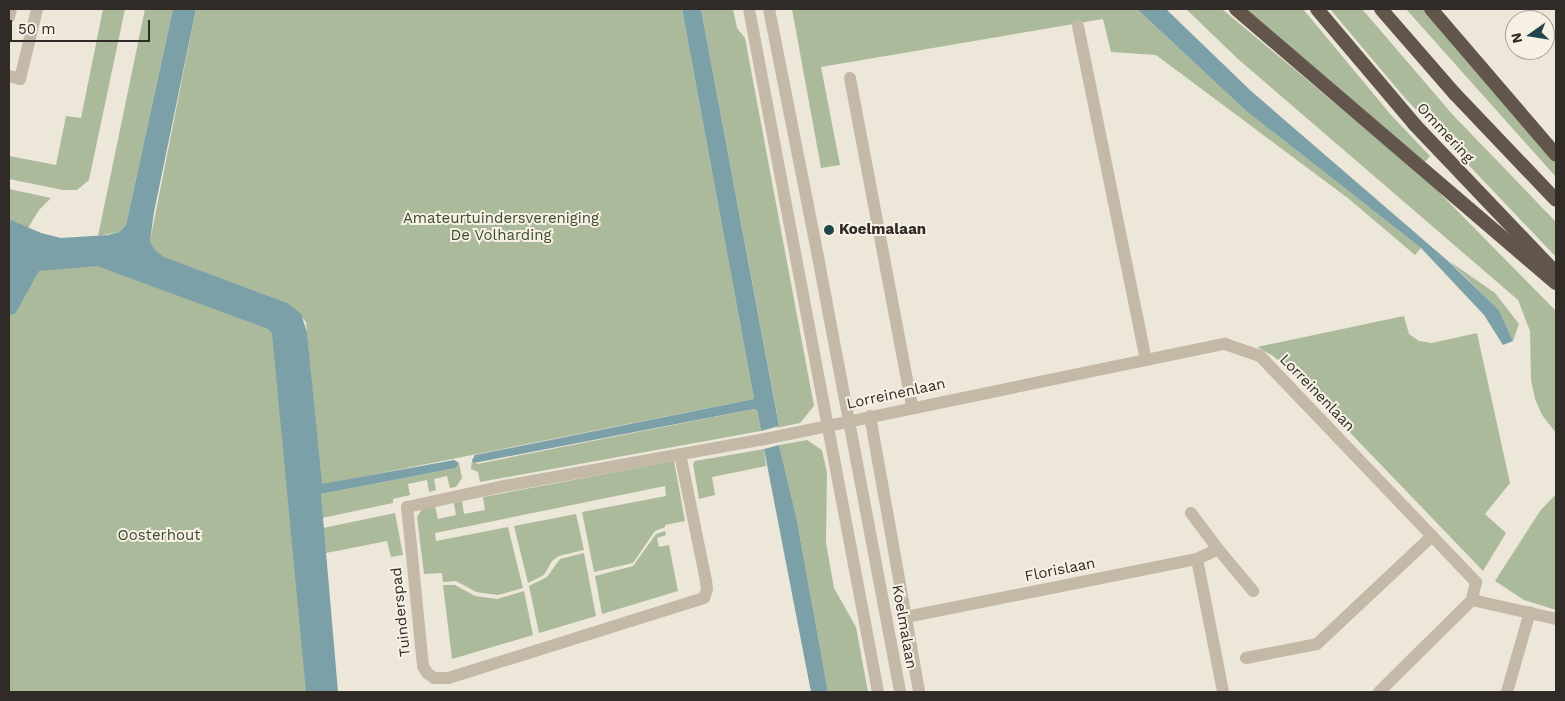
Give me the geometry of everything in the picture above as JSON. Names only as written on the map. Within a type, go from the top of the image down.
[{"type":"highway","points":[[1236,9],[1556,283]]},
{"type":"highway","name":"Ommering","points":[[1317,9],[1415,125],[1556,273]]},
{"type":"highway","points":[[1381,9],[1455,94],[1556,200]]},
{"type":"highway","points":[[1431,9],[1556,155]]},
{"type":"street","points":[[9,17],[11,9]]},
{"type":"street","points":[[9,76],[20,79],[37,9]]},
{"type":"street","points":[[749,9],[878,692]]},
{"type":"street","name":"Koelmalaan","points":[[769,9],[900,692]]},
{"type":"street","points":[[1078,26],[1146,360]]},
{"type":"street","points":[[850,78],[912,407]]},
{"type":"street","name":"Lorreinenlaan","points":[[828,425],[1225,344],[1260,356],[1476,582],[1472,600]]},
{"type":"street","name":"Koelmalaan","points":[[870,416],[920,692]]},
{"type":"street","name":"Tuinderspad","points":[[680,454],[706,581],[707,595],[704,598],[449,678],[434,678],[427,674],[423,666],[407,506],[504,486],[680,454],[760,440],[828,425]]},
{"type":"street","points":[[1191,513],[1253,591]]},
{"type":"street","points":[[1246,658],[1317,644],[1432,536]]},
{"type":"street","name":"Florislaan","points":[[906,616],[1197,559],[1218,549]]},
{"type":"street","points":[[1197,559],[1222,692]]},
{"type":"street","points":[[1379,692],[1472,600],[1530,612],[1556,620]]},
{"type":"street","points":[[1507,692],[1530,612]]},
{"type":"green space","points":[[103,9],[125,9],[89,180],[77,190],[63,190],[9,179],[9,156],[56,165],[66,116],[81,118]]},
{"type":"green space","points":[[145,9],[173,9],[126,225],[119,232],[98,236]]},
{"type":"green space","name":"Amateurtuindersvereniging De Volharding","points":[[196,9],[682,9],[754,399],[321,485],[306,322],[288,303],[163,257],[155,250],[150,241]]},
{"type":"green space","points":[[701,9],[733,9],[737,28],[745,38],[814,406],[800,423],[776,428],[779,426],[776,409]]},
{"type":"green space","points":[[792,9],[1137,9],[1245,110],[1421,248],[1415,255],[1349,199],[1156,55],[1111,52],[1103,19],[821,67],[840,165],[821,168]]},
{"type":"green space","points":[[1186,9],[1222,9],[1425,178],[1556,311],[1556,433],[1542,415],[1535,399],[1531,380],[1530,331],[1518,300],[1238,59]]},
{"type":"green space","points":[[1246,9],[1303,9],[1391,115],[1430,156],[1425,162]]},
{"type":"green space","points":[[1330,9],[1362,9],[1453,115],[1556,222],[1556,257],[1405,98]]},
{"type":"green space","points":[[1406,9],[1424,9],[1556,164],[1556,177]]},
{"type":"green space","points":[[9,189],[51,198],[39,210],[28,228],[9,219]]},
{"type":"green space","name":"Oosterhout","points":[[9,233],[287,325],[326,692],[9,692]]},
{"type":"green space","points":[[1449,261],[1495,293],[1519,324],[1513,341],[1499,310]]},
{"type":"green space","points":[[1404,316],[1409,334],[1419,341],[1432,343],[1477,333],[1510,483],[1485,514],[1506,533],[1483,571],[1287,367],[1257,347]]},
{"type":"green space","points":[[754,409],[757,410],[761,431],[480,482],[478,472],[471,469],[472,460],[477,464]]},
{"type":"green space","points":[[807,440],[822,450],[827,473],[826,543],[834,588],[856,627],[868,692],[828,692],[796,516],[779,445]]},
{"type":"green space","points":[[764,449],[766,466],[712,477],[715,495],[699,499],[693,464],[695,461]]},
{"type":"green space","points":[[674,461],[685,521],[665,525],[665,527],[655,531],[633,563],[594,572],[582,512],[666,496],[665,486],[435,533],[436,541],[508,527],[523,588],[498,595],[476,592],[456,581],[443,582],[442,573],[424,574],[417,517],[422,509],[435,506],[438,519],[456,515],[454,503],[462,501],[464,514],[485,510],[483,497]]},
{"type":"green space","points":[[459,463],[462,478],[456,487],[450,488],[447,476],[434,479],[436,490],[429,492],[427,480],[408,484],[410,495],[393,499],[393,503],[322,518],[321,494],[456,468]]},
{"type":"green space","points":[[1556,494],[1556,610],[1524,600],[1495,581],[1540,511]]},
{"type":"green space","points":[[395,513],[403,555],[391,557],[387,541],[326,553],[323,528]]},
{"type":"green space","points":[[576,514],[584,550],[559,556],[552,561],[544,575],[528,583],[514,526]]},
{"type":"green space","points":[[665,531],[666,535],[657,538],[659,547],[669,545],[678,591],[602,614],[595,576],[633,566],[656,534]]},
{"type":"green space","points":[[584,553],[596,616],[539,633],[529,586],[547,577],[560,559]]},
{"type":"green space","points":[[443,585],[455,585],[475,596],[497,599],[524,591],[533,635],[452,659]]},
{"type":"water","points":[[173,9],[196,9],[154,212],[150,241],[155,250],[164,257],[288,303],[301,314],[307,332],[322,484],[454,460],[459,463],[456,468],[321,494],[338,692],[306,692],[272,333],[268,329],[97,266],[39,271],[15,314],[9,315],[9,219],[41,233],[61,238],[108,235],[119,232],[126,225]]},
{"type":"water","points":[[682,9],[701,9],[779,426],[761,431],[757,410],[754,409],[474,463],[472,460],[475,455],[754,399]]},
{"type":"water","points":[[1137,9],[1166,9],[1251,91],[1448,261],[1499,310],[1513,341],[1503,345],[1484,315],[1421,248],[1245,110]]},
{"type":"water","points":[[779,445],[796,516],[828,692],[811,692],[764,449]]},
{"type":"place","name":"Koelmalaan","points":[[829,230]]}]
